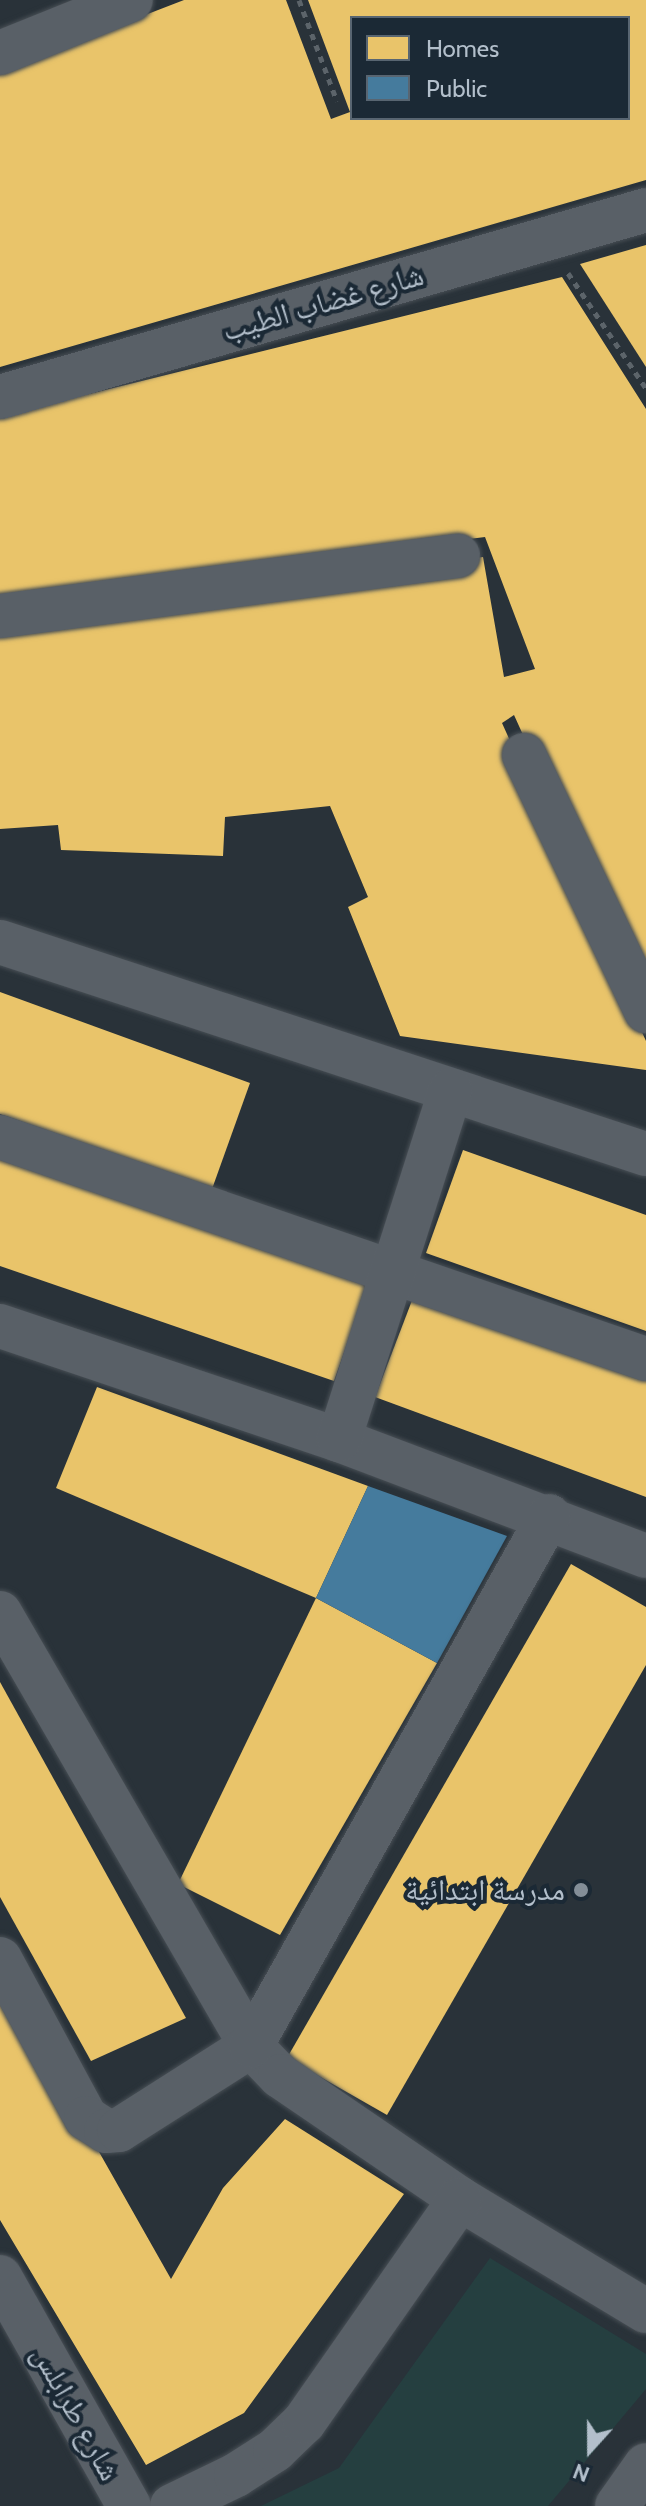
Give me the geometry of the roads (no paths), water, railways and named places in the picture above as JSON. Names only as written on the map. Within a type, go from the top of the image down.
[{"type":"street","points":[[0,53],[131,0]]},
{"type":"street","name":"شارع غضاب الطيب","points":[[0,397],[646,210]]},
{"type":"street","points":[[0,616],[458,556]]},
{"type":"street","points":[[524,755],[646,1011]]},
{"type":"street","points":[[3,936],[646,1154]]},
{"type":"street","points":[[339,1440],[451,1090]]},
{"type":"street","points":[[597,1137],[646,1119]]},
{"type":"street","points":[[0,1137],[646,1359]]},
{"type":"street","points":[[0,1326],[339,1440],[549,1516],[646,1556]]},
{"type":"street","points":[[0,1959],[86,2118],[106,2131],[119,2130],[251,2046],[549,1516]]},
{"type":"street","points":[[0,1613],[251,2046],[280,2076],[460,2199],[646,2311]]},
{"type":"street","points":[[172,2506],[236,2475],[275,2450],[304,2422],[460,2199]]},
{"type":"street","name":"شارع طرابلس","points":[[0,2277],[129,2506]]},
{"type":"street","points":[[617,2506],[646,2465]]},
{"type":"place","name":"مدرسة ابتدائية","points":[[581,1890]]}]
